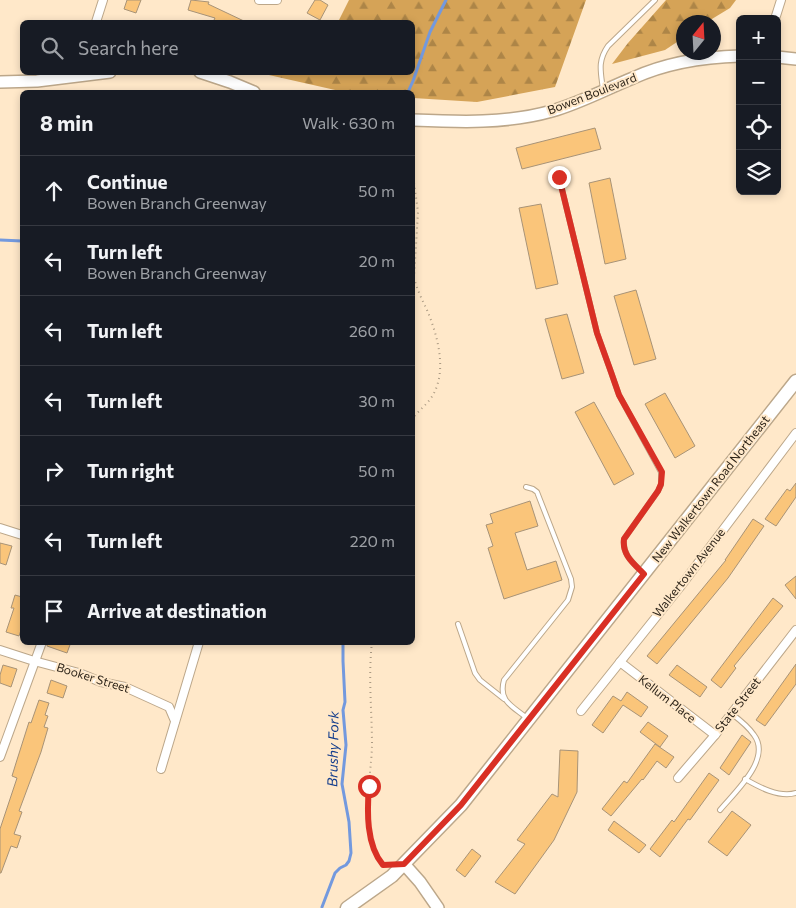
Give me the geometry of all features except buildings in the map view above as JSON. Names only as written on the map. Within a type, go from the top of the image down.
[{"type":"main road","name":"New Walkertown Road Northeast","points":[[347,908],[392,876],[461,805],[794,387]]},
{"type":"street","points":[[97,20],[103,0]]},
{"type":"street","points":[[259,0],[277,0]]},
{"type":"street","points":[[776,15],[781,0]]},
{"type":"street","name":"Bowen Boulevard","points":[[415,120],[482,122],[515,119],[553,110],[603,91],[633,77],[673,64],[705,58],[736,56]]},
{"type":"street","points":[[781,57],[796,59]]},
{"type":"street","points":[[0,82],[37,81],[74,75]]},
{"type":"street","points":[[209,75],[249,90]]},
{"type":"street","name":"Walkertown Avenue","points":[[581,712],[680,587],[796,433]]},
{"type":"street","points":[[0,528],[20,534]]},
{"type":"street","name":"State Street","points":[[678,778],[732,714],[796,630]]},
{"type":"street","points":[[0,757],[41,645]]},
{"type":"street","points":[[160,769],[199,645]]},
{"type":"street","name":"Booker Street","points":[[0,650],[79,673],[101,682],[125,686],[169,707],[175,721]]},
{"type":"street","name":"Kellum Place","points":[[620,662],[715,735]]},
{"type":"street","points":[[404,864],[420,882],[438,908]]},
{"type":"lane","points":[[603,91],[600,62],[608,46],[655,0]]},
{"type":"lane","points":[[559,177],[597,333],[619,395],[662,472],[658,491],[624,539],[625,554],[644,574]]},
{"type":"lane","points":[[504,699],[501,690],[504,680],[568,600],[572,587],[571,579],[536,492],[526,487]]},
{"type":"lane","points":[[458,624],[475,673],[480,680],[529,719]]},
{"type":"lane","points":[[720,810],[754,769],[760,748],[755,736],[747,726],[732,714]]},
{"type":"lane","points":[[745,780],[773,792],[796,793]]},
{"type":"path","points":[[415,190],[418,212],[415,262]]},
{"type":"path","points":[[415,282],[432,324],[439,354],[440,370],[434,394],[415,416]]},
{"type":"path","points":[[372,645],[369,672],[372,744],[368,799],[369,828],[377,857],[383,865],[404,864]]},
{"type":"green space","points":[[349,0],[586,0],[555,87],[477,102],[415,98],[415,90],[335,90],[269,75],[415,75],[415,20],[339,20]]},
{"type":"green space","points":[[666,0],[736,0],[730,8],[718,15],[676,15],[676,43],[665,50],[612,64]]},
{"type":"waterway","name":"Brushy Fork","points":[[409,90],[430,32],[446,0]]},
{"type":"waterway","points":[[0,240],[20,241]]},
{"type":"waterway","name":"Brushy Fork","points":[[322,907],[335,873],[346,865],[351,853],[349,822],[342,784],[346,745],[343,710],[345,702],[343,645]]},
{"type":"route","points":[[369,786],[369,828],[377,857],[383,865],[404,864],[461,805],[644,574],[625,554],[624,539],[658,491],[662,472],[619,395],[597,333],[559,177]]}]
